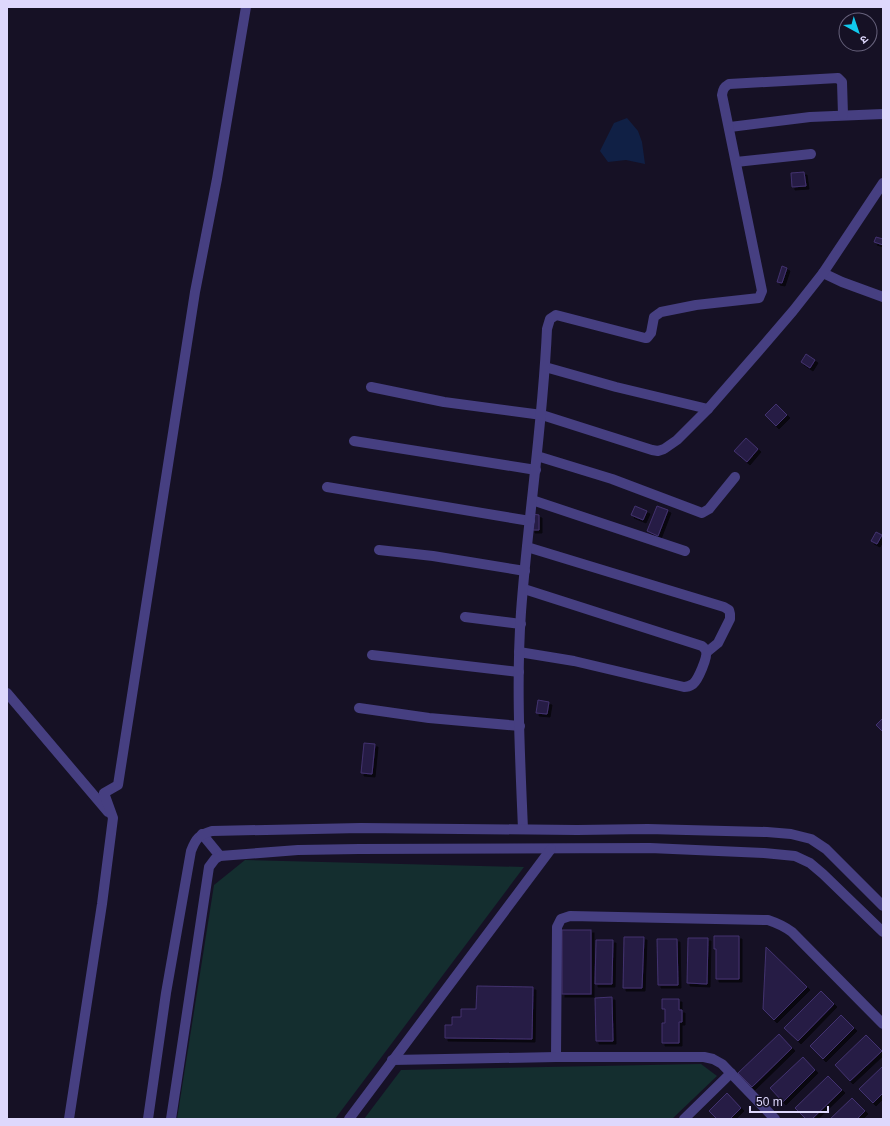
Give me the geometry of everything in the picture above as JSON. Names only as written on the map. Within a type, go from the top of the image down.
[{"type":"street","points":[[69,1119],[102,904],[113,818],[104,793],[118,785],[195,292],[217,179],[246,7]]},
{"type":"street","points":[[523,829],[519,652],[527,547],[542,415],[546,367],[547,329],[550,319],[556,315],[647,338],[651,333],[654,317],[661,312],[696,305],[759,298],[762,291],[730,127],[722,95],[723,90],[730,84],[838,78],[842,82],[843,115]]},
{"type":"street","points":[[730,127],[791,118],[883,114]]},
{"type":"street","points":[[736,162],[811,154]]},
{"type":"street","points":[[371,387],[444,402],[542,415],[658,451],[669,447],[708,409],[788,317],[823,273],[883,183]]},
{"type":"street","points":[[823,273],[842,282],[883,297]]},
{"type":"street","points":[[546,367],[616,387],[708,409]]},
{"type":"street","points":[[354,441],[536,470]]},
{"type":"street","points":[[537,456],[612,479],[702,513],[709,509],[735,477]]},
{"type":"street","points":[[328,487],[530,521]]},
{"type":"street","points":[[532,500],[686,551]]},
{"type":"street","points":[[519,652],[574,661],[684,687],[689,686],[696,681],[707,652],[718,643],[730,619],[729,610],[724,607],[527,547]]},
{"type":"street","points":[[379,550],[433,556],[525,571]]},
{"type":"street","points":[[524,590],[702,646],[707,652]]},
{"type":"street","points":[[465,617],[521,624]]},
{"type":"street","points":[[372,655],[519,672]]},
{"type":"street","points":[[7,692],[113,818]]},
{"type":"street","points":[[359,708],[436,719],[520,726]]},
{"type":"street","points":[[148,1119],[166,993],[191,851],[194,841],[202,834],[212,830],[287,828],[648,829],[767,832],[803,836],[811,839],[826,849],[881,900]]},
{"type":"street","points":[[202,834],[220,856]]},
{"type":"street","points":[[171,1119],[209,867],[215,859],[220,856],[298,850],[336,849],[650,848],[764,853],[798,858],[810,863],[883,932]]},
{"type":"street","points":[[350,1119],[392,1060],[551,849]]},
{"type":"street","points":[[556,1057],[557,927],[561,919],[570,916],[768,920],[777,922],[792,932],[883,1024]]},
{"type":"street","points":[[392,1060],[556,1057],[704,1057],[713,1059],[722,1064],[775,1119]]},
{"type":"street","points":[[684,1119],[731,1073]]},
{"type":"green space","points":[[245,860],[524,867],[335,1119],[177,1119],[214,885]]},
{"type":"green space","points":[[701,1064],[717,1076],[672,1119],[364,1119],[401,1070]]},
{"type":"water","points":[[627,118],[638,131],[642,142],[645,164],[626,160],[608,162],[600,151],[614,123]]},
{"type":"building","points":[[804,172],[806,186],[792,187],[791,173]]},
{"type":"building","points":[[876,237],[883,239],[883,245],[874,242]]},
{"type":"building","points":[[782,266],[787,268],[782,283],[777,282]]},
{"type":"building","points":[[806,354],[815,360],[810,368],[801,362]]},
{"type":"building","points":[[776,404],[787,415],[776,426],[765,415]]},
{"type":"building","points":[[746,438],[758,449],[747,462],[734,451]]},
{"type":"building","points":[[635,506],[647,511],[643,520],[631,515]]},
{"type":"building","points":[[657,506],[668,510],[658,536],[647,531]]},
{"type":"building","points":[[533,514],[539,515],[539,530],[532,530]]},
{"type":"building","points":[[876,532],[882,535],[877,544],[871,541]]},
{"type":"building","points":[[538,700],[549,702],[547,714],[536,713]]},
{"type":"building","points":[[883,718],[883,732],[876,725]]},
{"type":"building","points":[[364,743],[375,744],[372,774],[361,773]]},
{"type":"building","points":[[562,930],[591,930],[591,994],[562,994]]},
{"type":"building","points":[[714,936],[739,936],[739,979],[716,979],[716,949],[714,949]]},
{"type":"building","points":[[624,937],[644,937],[642,988],[623,988]]},
{"type":"building","points":[[688,938],[708,938],[707,984],[687,983]]},
{"type":"building","points":[[657,939],[677,939],[678,985],[658,985]]},
{"type":"building","points":[[596,940],[613,940],[612,984],[595,984]]},
{"type":"building","points":[[766,947],[807,987],[774,1020],[763,1009]]},
{"type":"building","points":[[477,986],[533,987],[532,1039],[445,1038],[445,1025],[452,1025],[452,1017],[461,1017],[461,1009],[476,1009]]},
{"type":"building","points":[[821,991],[834,1004],[798,1041],[784,1028]]},
{"type":"building","points":[[612,997],[613,1041],[596,1041],[595,998]]},
{"type":"building","points":[[662,999],[679,999],[679,1010],[682,1010],[682,1022],[679,1022],[679,1043],[662,1043],[662,1023],[665,1023],[665,1009],[662,1009]]},
{"type":"building","points":[[841,1015],[854,1028],[823,1059],[810,1046]]},
{"type":"building","points":[[779,1034],[792,1048],[752,1087],[738,1073]]},
{"type":"building","points":[[866,1035],[882,1051],[850,1081],[835,1065]]},
{"type":"building","points":[[803,1057],[815,1070],[783,1102],[770,1088]]},
{"type":"building","points":[[883,1066],[883,1093],[873,1103],[859,1089]]},
{"type":"building","points":[[828,1076],[842,1090],[812,1119],[806,1119],[795,1108]]},
{"type":"building","points":[[727,1093],[741,1108],[730,1119],[717,1119],[709,1111]]},
{"type":"building","points":[[852,1098],[865,1111],[857,1119],[830,1119]]}]
